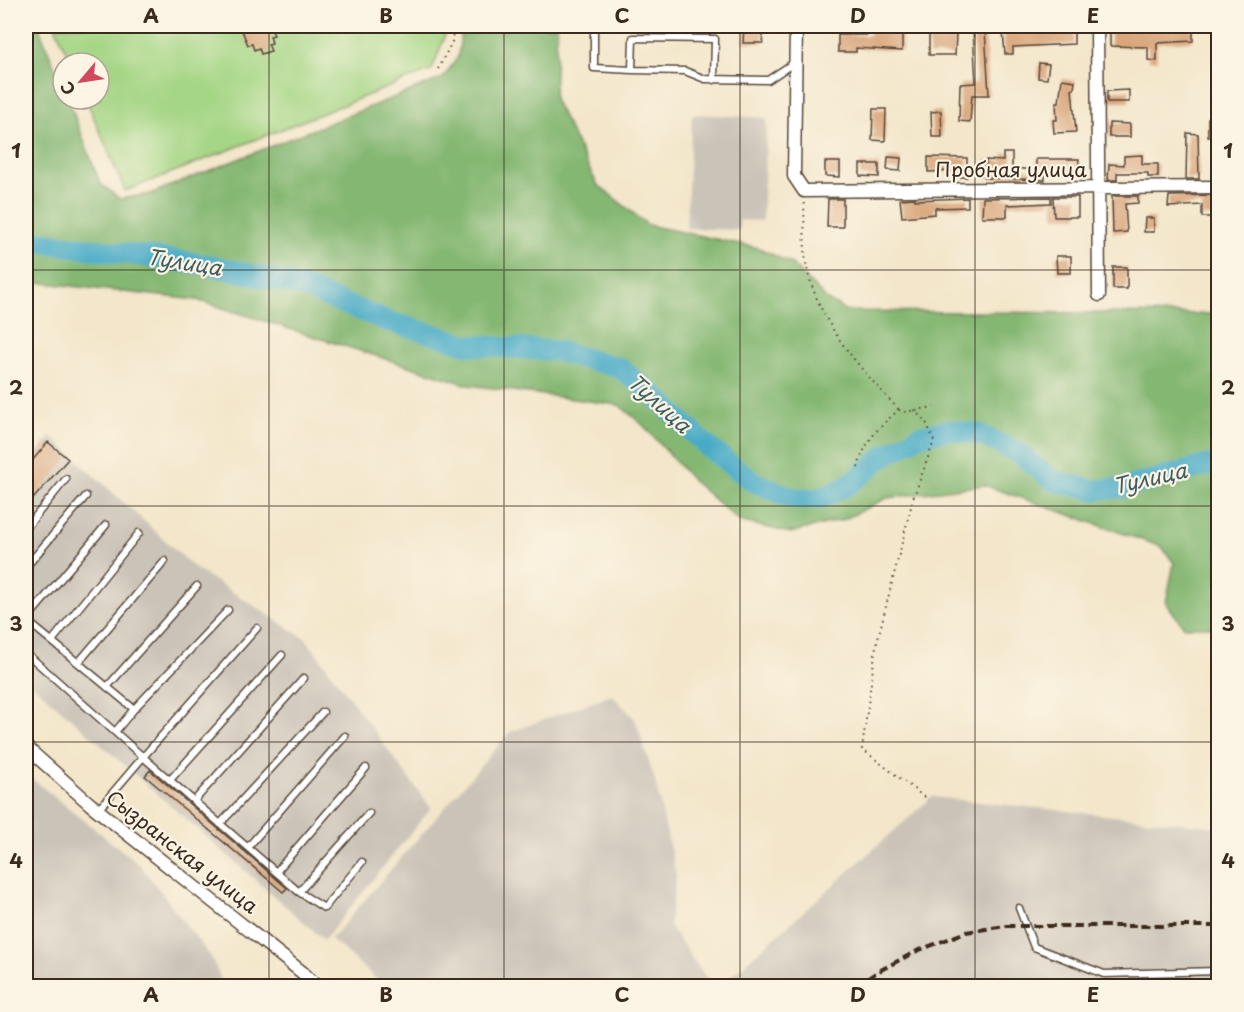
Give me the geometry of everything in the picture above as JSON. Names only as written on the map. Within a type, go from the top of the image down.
[{"type":"street","points":[[796,26],[794,176],[804,191]]},
{"type":"street","points":[[1096,26],[1099,295]]},
{"type":"street","name":"Пробная улица","points":[[804,191],[1218,187]]},
{"type":"street","name":"Сызранская улица","points":[[26,747],[98,811],[303,972],[316,987]]},
{"type":"lane","points":[[594,26],[594,68],[685,71],[714,80],[768,80],[795,62]]},
{"type":"lane","points":[[632,70],[633,38],[715,39],[714,80]]},
{"type":"lane","points":[[26,528],[66,479]]},
{"type":"lane","points":[[26,567],[86,496]]},
{"type":"lane","points":[[106,525],[26,620],[134,709]]},
{"type":"lane","points":[[52,641],[139,533]]},
{"type":"lane","points":[[78,663],[165,561]]},
{"type":"lane","points":[[107,687],[197,586]]},
{"type":"lane","points":[[115,732],[228,610]]},
{"type":"lane","points":[[98,811],[257,628]]},
{"type":"lane","points":[[26,653],[299,892],[324,908],[362,862]]},
{"type":"lane","points":[[170,780],[282,656]]},
{"type":"lane","points":[[194,801],[303,678]]},
{"type":"lane","points":[[220,824],[322,712]]},
{"type":"lane","points":[[248,847],[345,736]]},
{"type":"lane","points":[[276,872],[366,768]]},
{"type":"lane","points":[[299,892],[369,813]]},
{"type":"lane","points":[[1019,908],[1034,947],[1104,974],[1218,971]]},
{"type":"path","points":[[438,69],[452,42],[453,26]]},
{"type":"path","points":[[804,191],[808,270],[819,306],[848,354],[899,410],[905,412],[934,407]]},
{"type":"path","points":[[858,468],[861,452],[870,438],[899,410]]},
{"type":"path","points":[[914,410],[926,422],[934,441],[913,499],[876,646],[862,749],[928,800]]},
{"type":"shaded area","points":[[692,114],[767,118],[762,221],[740,220],[739,230],[686,228]]},
{"type":"shaded area","points":[[51,436],[196,569],[306,639],[431,808],[324,940],[26,679],[26,464]]},
{"type":"shaded area","points":[[612,695],[635,719],[655,780],[676,876],[669,926],[712,986],[384,986],[331,939],[510,732]]},
{"type":"shaded area","points":[[26,774],[140,865],[211,957],[224,986],[26,986]]},
{"type":"shaded area","points":[[932,797],[1218,827],[1218,986],[720,986]]},
{"type":"green space","points":[[26,26],[38,26],[51,58],[51,111],[73,111],[100,183],[120,199],[150,194],[443,78],[458,57],[462,26],[557,26],[554,99],[597,184],[648,225],[759,248],[792,264],[826,299],[846,311],[1218,314],[1218,627],[1184,627],[1166,603],[1174,563],[1162,547],[984,485],[887,498],[845,519],[790,533],[739,521],[693,481],[644,426],[619,405],[469,385],[197,300],[26,281]]},
{"type":"green space","points":[[55,26],[448,27],[432,70],[125,191],[91,111],[111,111],[111,51],[66,51]]},
{"type":"building","points":[[240,26],[270,26],[274,35],[270,36],[272,43],[268,44],[271,51],[261,54],[259,48],[254,50],[252,44],[248,45]]},
{"type":"building","points":[[744,26],[763,26],[763,43],[743,43]]},
{"type":"building","points":[[1178,27],[1193,30],[1193,41],[1157,43],[1157,61],[1148,60],[1148,47],[1110,46],[1110,29]]},
{"type":"building","points":[[1019,29],[1074,29],[1074,44],[1013,47],[1013,54],[1005,54],[1003,32]]},
{"type":"building","points":[[973,30],[985,30],[989,95],[972,95],[970,122],[959,121],[960,84],[976,83]]},
{"type":"building","points":[[869,31],[902,32],[902,51],[856,48],[856,52],[838,52],[838,35],[869,35]]},
{"type":"building","points":[[929,34],[956,34],[955,55],[929,55]]},
{"type":"building","points":[[1039,63],[1049,64],[1047,79],[1038,78]]},
{"type":"building","points":[[1062,79],[1075,81],[1074,89],[1072,89],[1076,132],[1054,133],[1053,120],[1057,120],[1056,102],[1059,102]]},
{"type":"building","points":[[1129,90],[1129,102],[1107,102],[1107,91]]},
{"type":"building","points":[[873,109],[886,109],[885,141],[872,140]]},
{"type":"building","points":[[941,111],[942,137],[932,137],[931,112]]},
{"type":"building","points":[[1208,118],[1217,118],[1217,137],[1208,137]]},
{"type":"building","points":[[1109,123],[1130,124],[1130,137],[1109,137]]},
{"type":"building","points":[[1187,133],[1198,134],[1199,179],[1186,179]]},
{"type":"building","points":[[1003,153],[1012,153],[1012,168],[1036,170],[1036,159],[1079,159],[1078,173],[1045,172],[1045,180],[985,178],[986,160],[1003,161]]},
{"type":"building","points":[[1142,155],[1142,164],[1158,164],[1158,177],[1148,177],[1148,173],[1117,173],[1117,180],[1108,180],[1109,164],[1124,165],[1124,156]]},
{"type":"building","points":[[888,157],[901,158],[900,171],[887,170]]},
{"type":"building","points":[[928,157],[967,158],[967,177],[955,177],[955,171],[928,172]]},
{"type":"building","points":[[825,162],[840,162],[840,177],[825,176]]},
{"type":"building","points":[[860,164],[879,164],[879,177],[860,176]]},
{"type":"building","points":[[1215,195],[1215,217],[1202,217],[1202,205],[1168,207],[1169,196]]},
{"type":"building","points":[[1112,196],[1138,196],[1138,203],[1125,204],[1127,232],[1113,233]]},
{"type":"building","points":[[1051,197],[1051,203],[1007,205],[1007,217],[982,217],[983,198]]},
{"type":"building","points":[[1053,197],[1078,197],[1078,217],[1054,217]]},
{"type":"building","points":[[915,198],[915,200],[968,198],[968,207],[935,208],[935,214],[902,217],[900,199]]},
{"type":"building","points":[[828,199],[843,199],[843,227],[827,227]]},
{"type":"building","points":[[1145,218],[1154,218],[1154,232],[1144,232]]},
{"type":"building","points":[[1056,256],[1071,256],[1071,273],[1057,273]]},
{"type":"building","points":[[1113,267],[1127,267],[1127,289],[1113,289]]},
{"type":"building","points":[[48,442],[68,459],[26,507],[26,468]]},
{"type":"building","points":[[150,770],[287,888],[283,892],[145,776]]},
{"type":"waterway","name":"Тулица","points":[[26,240],[209,265],[297,285],[387,321],[469,345],[558,351],[620,368],[653,394],[709,448],[754,482],[792,498],[819,499],[848,485],[886,455],[919,436],[948,430],[979,434],[1019,453],[1054,481],[1094,490],[1123,488],[1208,465],[1218,467]]},
{"type":"railway","points":[[857,986],[877,972],[917,951],[966,932],[1006,926],[1218,926]]}]
